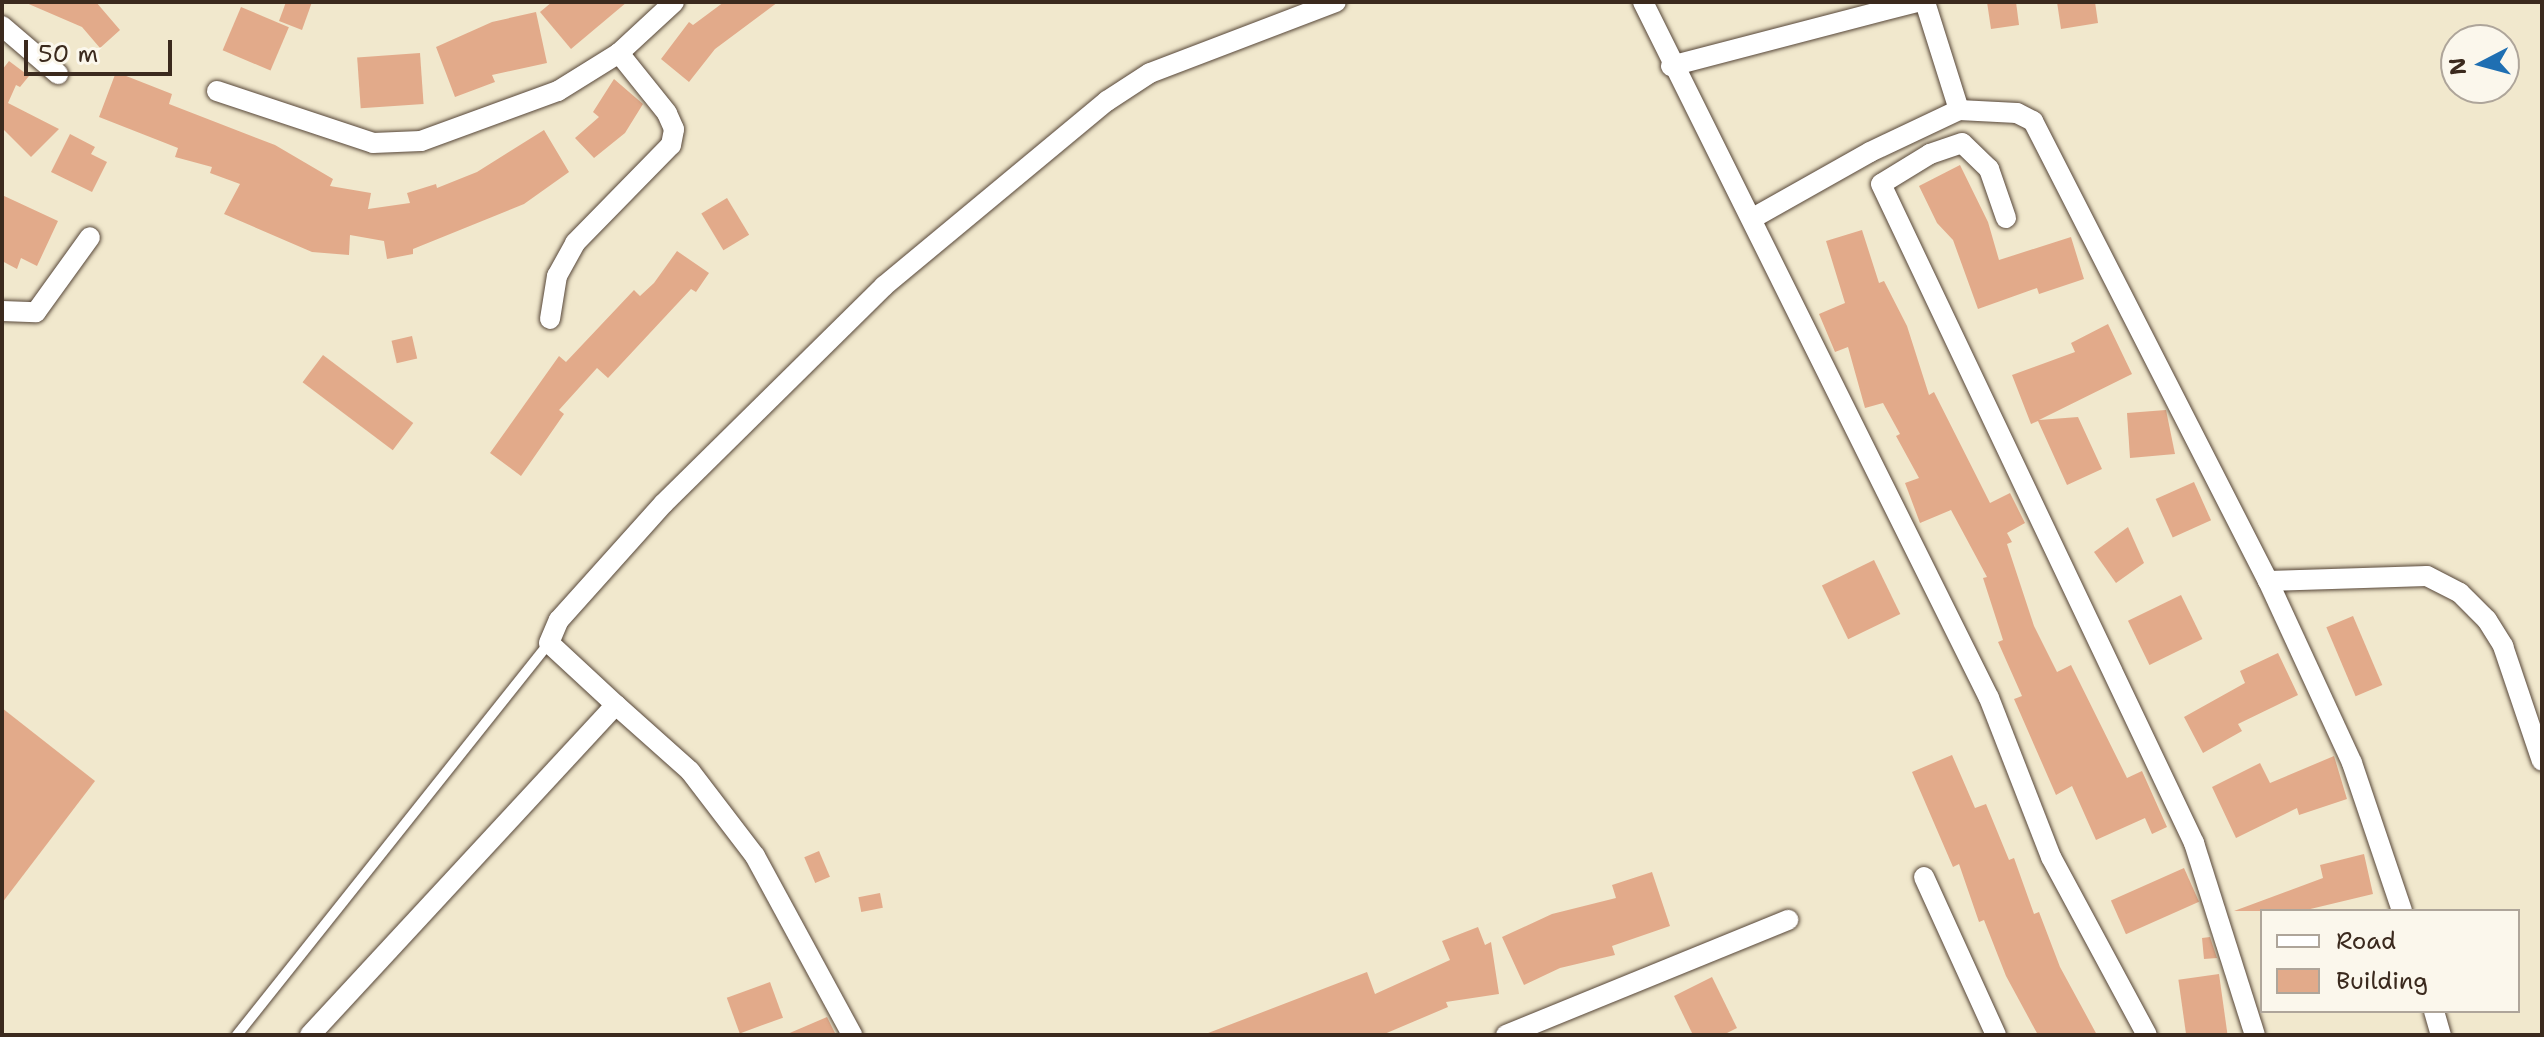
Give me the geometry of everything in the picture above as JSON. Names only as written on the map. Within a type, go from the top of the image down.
[{"type":"street","points":[[217,91],[373,143],[397,145],[421,141],[558,91],[619,53],[674,2]]},
{"type":"street","points":[[852,1035],[755,856],[690,771],[549,643],[559,620],[664,503],[941,234],[1150,73],[1336,2]]},
{"type":"street","points":[[1643,2],[1671,66],[1753,218],[1992,705],[2051,857],[2147,1035]]},
{"type":"street","points":[[1671,66],[1916,2]]},
{"type":"street","points":[[1925,2],[1959,110]]},
{"type":"street","points":[[2,26],[58,74]]},
{"type":"street","points":[[550,319],[557,276],[575,243],[671,145],[674,129],[667,113],[619,53]]},
{"type":"street","points":[[1753,218],[1870,152],[1959,110],[2017,113],[2033,121],[2268,581],[2352,763],[2401,909]]},
{"type":"street","points":[[2006,218],[1989,169],[1962,143],[1930,154],[1881,184],[2194,843],[2255,1035]]},
{"type":"street","points":[[2,311],[36,312],[90,237]]},
{"type":"street","points":[[2268,581],[2427,576],[2460,593],[2487,620],[2503,646],[2542,761]]},
{"type":"street","points":[[310,1035],[616,705]]},
{"type":"street","points":[[1924,877],[1996,1035]]},
{"type":"street","points":[[1506,1035],[1788,920]]},
{"type":"street","points":[[2435,1013],[2441,1035]]},
{"type":"lane","points":[[237,1035],[549,643]]},
{"type":"building","points":[[24,2],[96,2],[120,30],[100,48],[82,27]]},
{"type":"building","points":[[286,2],[312,2],[302,30],[279,21]]},
{"type":"building","points":[[552,2],[627,2],[571,49],[540,12]]},
{"type":"building","points":[[724,2],[778,2],[715,49],[689,82],[661,59],[689,22],[693,25]]},
{"type":"building","points":[[1987,2],[2016,2],[2019,25],[1991,29]]},
{"type":"building","points":[[2057,2],[2095,2],[2098,23],[2061,29]]},
{"type":"building","points":[[241,7],[289,27],[271,71],[223,50]]},
{"type":"building","points":[[536,12],[547,63],[492,75],[495,82],[455,97],[436,47],[492,22]]},
{"type":"building","points":[[420,53],[424,104],[361,108],[357,57]]},
{"type":"building","points":[[9,61],[29,76],[20,87],[16,85],[8,103],[59,129],[31,157],[2,128],[2,70]]},
{"type":"building","points":[[116,72],[172,94],[169,104],[275,145],[333,179],[330,186],[371,193],[368,209],[410,203],[407,193],[436,184],[437,188],[477,172],[544,130],[569,172],[524,204],[413,249],[413,254],[387,259],[384,241],[350,235],[349,255],[312,252],[224,214],[240,184],[210,173],[212,167],[175,157],[178,148],[99,117]]},
{"type":"building","points":[[614,79],[643,104],[625,133],[594,158],[575,138],[599,117],[593,112]]},
{"type":"building","points":[[70,134],[95,147],[91,154],[107,162],[92,192],[51,172]]},
{"type":"building","points":[[1960,165],[1988,222],[1999,260],[2071,237],[2084,279],[2039,294],[2037,288],[1978,309],[1953,240],[1937,223],[1919,186]]},
{"type":"building","points":[[2,195],[58,221],[37,266],[21,258],[17,269],[2,261]]},
{"type":"building","points":[[727,198],[749,235],[723,250],[701,213]]},
{"type":"building","points":[[1862,230],[1879,283],[1884,281],[1907,326],[1929,395],[1934,392],[1990,503],[2010,493],[2025,523],[2007,533],[2012,542],[2007,544],[2034,626],[2057,672],[2071,665],[2127,778],[2142,771],[2167,827],[2152,834],[2145,818],[2096,840],[2072,786],[2056,795],[2014,699],[2022,696],[1998,642],[2003,640],[1983,578],[1987,577],[1951,510],[1920,523],[1905,483],[1919,478],[1896,436],[1900,434],[1883,403],[1865,408],[1848,347],[1835,352],[1819,314],[1845,303],[1826,241]]},
{"type":"building","points":[[677,251],[709,273],[696,292],[691,289],[608,378],[597,368],[559,410],[564,414],[521,476],[490,453],[559,356],[566,362],[634,290],[640,296],[654,283]]},
{"type":"building","points":[[2108,324],[2132,374],[2039,420],[2078,417],[2102,469],[2067,485],[2038,421],[2031,424],[2012,375],[2075,352],[2071,343]]},
{"type":"building","points":[[412,336],[417,358],[397,363],[392,341]]},
{"type":"building","points":[[323,355],[413,423],[393,450],[303,382]]},
{"type":"building","points":[[2166,410],[2175,454],[2130,458],[2127,413]]},
{"type":"building","points":[[2194,482],[2211,520],[2173,537],[2156,499]]},
{"type":"building","points":[[2128,527],[2144,563],[2116,583],[2094,552]]},
{"type":"building","points":[[1874,560],[1900,614],[1848,639],[1822,585]]},
{"type":"building","points":[[2181,595],[2202,639],[2149,665],[2128,621]]},
{"type":"building","points":[[2353,616],[2382,685],[2356,696],[2326,627]]},
{"type":"building","points":[[2278,653],[2298,695],[2238,724],[2242,731],[2203,753],[2184,717],[2245,683],[2240,671]]},
{"type":"building","points":[[2,708],[95,781],[2,903]]},
{"type":"building","points":[[1952,755],[1975,808],[1986,804],[2009,860],[2014,858],[2034,914],[2039,912],[2060,967],[2097,1035],[2038,1035],[2006,976],[1984,920],[1979,922],[1959,864],[1953,867],[1912,772]]},
{"type":"building","points":[[2334,756],[2347,799],[2299,815],[2297,808],[2236,838],[2212,787],[2260,763],[2270,783]]},
{"type":"building","points":[[819,851],[830,877],[815,883],[804,857]]},
{"type":"building","points":[[2364,854],[2373,894],[2310,909],[2234,911],[2323,878],[2320,865]]},
{"type":"building","points":[[2184,868],[2199,902],[2126,934],[2111,901]]},
{"type":"building","points":[[1652,872],[1670,926],[1612,946],[1615,955],[1560,968],[1524,985],[1502,937],[1552,914],[1616,898],[1612,885]]},
{"type":"building","points":[[880,893],[883,908],[861,912],[858,897]]},
{"type":"building","points":[[1478,927],[1485,945],[1491,942],[1499,994],[1446,1002],[1448,1007],[1382,1035],[1203,1035],[1367,972],[1375,994],[1450,960],[1442,941]]},
{"type":"building","points":[[2210,937],[2217,958],[2204,959],[2202,938]]},
{"type":"building","points":[[2219,974],[2228,1035],[2186,1035],[2178,980]]},
{"type":"building","points":[[1712,977],[1737,1028],[1723,1035],[1693,1035],[1674,996]]},
{"type":"building","points":[[770,982],[783,1018],[740,1033],[727,998]]},
{"type":"building","points":[[827,1017],[836,1035],[785,1035]]}]
